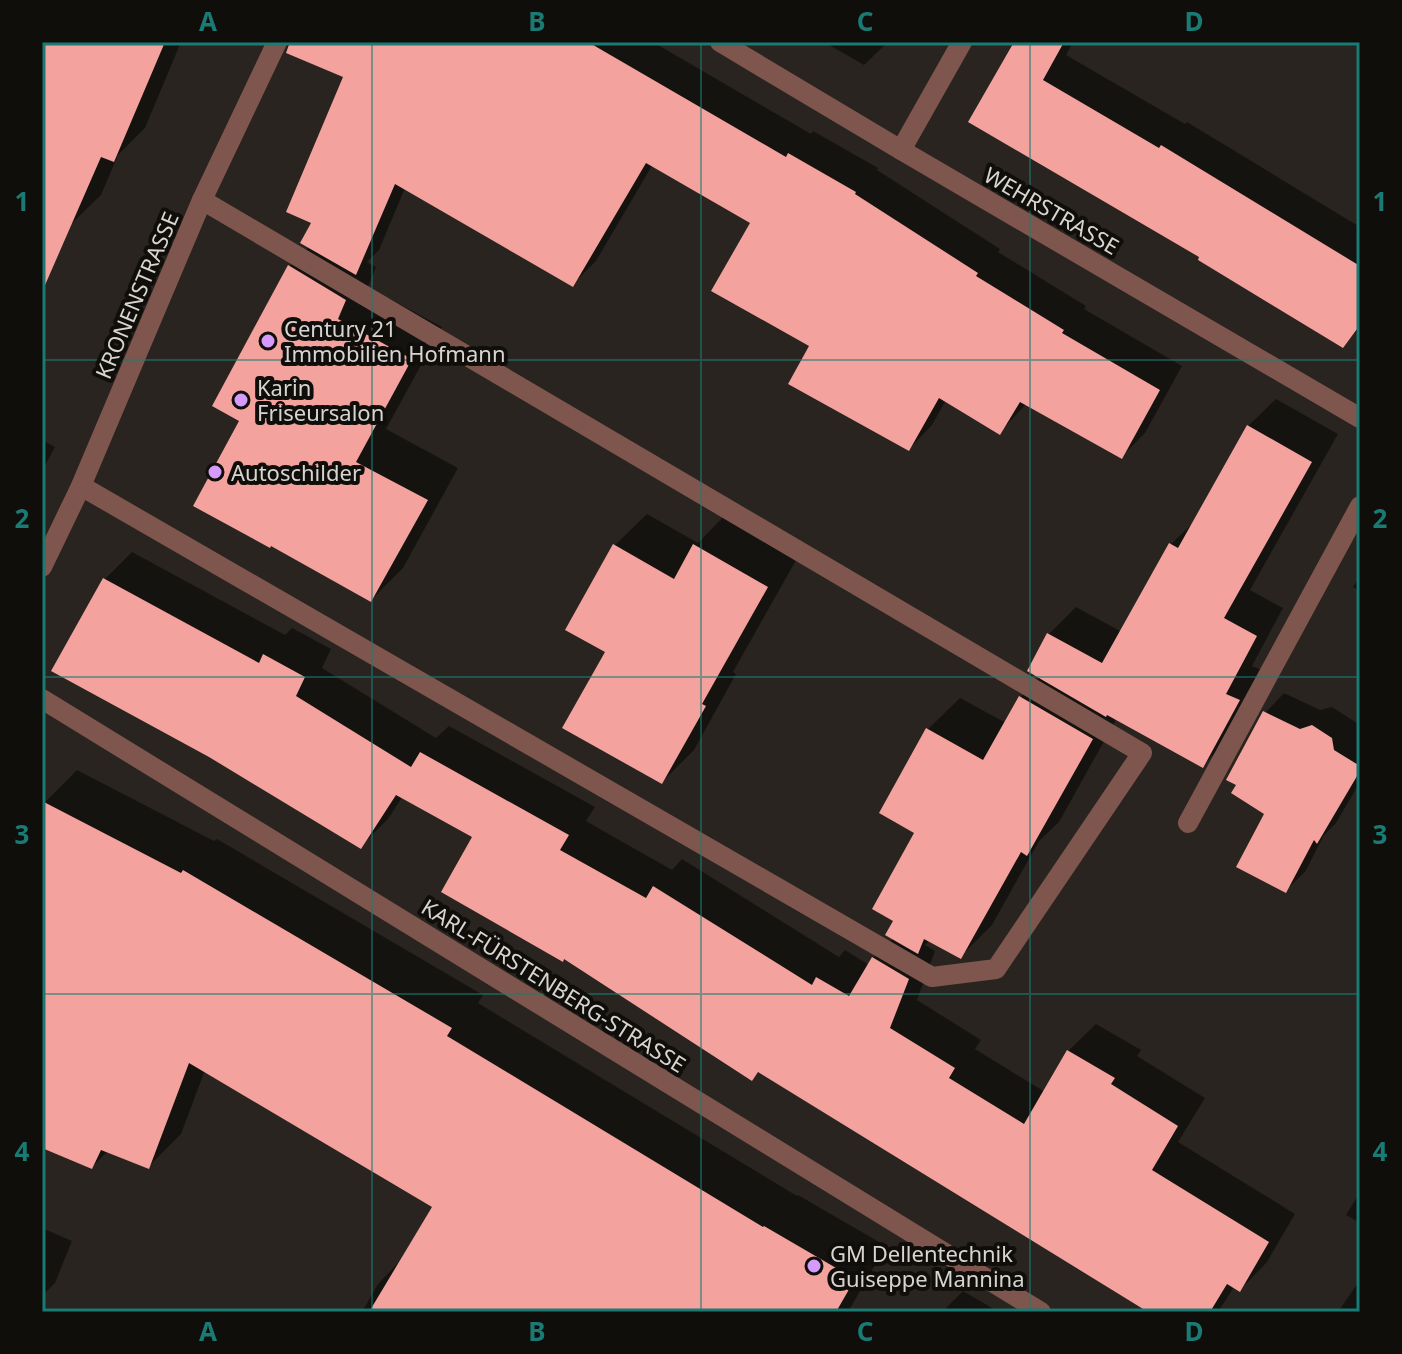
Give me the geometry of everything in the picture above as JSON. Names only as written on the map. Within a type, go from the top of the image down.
[{"type":"street","name":"KRONENSTRASSE","points":[[42,567],[81,486],[202,200],[277,42]]},
{"type":"street","name":"WEHRSTRASSE","points":[[720,42],[901,150],[1358,412]]},
{"type":"street","points":[[901,150],[962,42]]},
{"type":"street","points":[[81,486],[932,977],[996,969],[1142,753],[202,200]]},
{"type":"street","points":[[1188,823],[1360,506]]},
{"type":"street","name":"KARL-FÜRSTENBERG-STRASSE","points":[[42,699],[1041,1312]]},
{"type":"building","points":[[42,42],[165,42],[114,162],[101,157],[42,292]]},
{"type":"building","points":[[290,42],[588,42],[786,157],[788,153],[856,192],[978,273],[976,276],[1064,330],[1062,333],[1160,390],[1122,459],[1020,402],[1000,435],[939,398],[909,451],[788,384],[809,346],[711,291],[750,223],[646,163],[573,287],[395,184],[356,275],[300,243],[311,223],[286,212],[343,77],[286,53]]},
{"type":"building","points":[[1014,42],[1064,42],[1043,80],[1159,148],[1161,145],[1360,266],[1360,325],[1343,348],[1198,260],[1199,257],[968,122]]},
{"type":"building","points":[[288,265],[346,300],[338,319],[412,359],[356,462],[428,500],[371,602],[193,506],[239,421],[212,406]]},
{"type":"building","points":[[1247,425],[1312,462],[1224,618],[1257,636],[1226,694],[1240,700],[1203,768],[1027,671],[1047,633],[1102,663],[1169,543],[1178,548]]},
{"type":"building","points":[[613,544],[674,579],[693,544],[768,587],[702,704],[706,706],[662,784],[562,728],[605,652],[565,630]]},
{"type":"building","points":[[103,578],[259,663],[263,654],[305,677],[296,696],[411,767],[420,752],[569,835],[560,850],[646,898],[653,886],[812,985],[816,977],[849,996],[872,957],[909,979],[890,1028],[955,1068],[949,1078],[1024,1124],[1067,1050],[1115,1078],[1111,1084],[1178,1126],[1152,1170],[1269,1242],[1240,1292],[1227,1284],[1210,1312],[1148,1312],[758,1072],[752,1081],[564,959],[563,962],[441,892],[472,837],[396,795],[361,849],[209,757],[51,671]]},
{"type":"building","points":[[1019,696],[1093,739],[1027,856],[1021,852],[961,959],[924,939],[918,954],[885,935],[893,921],[872,909],[914,833],[879,813],[926,728],[983,760]]},
{"type":"building","points":[[1263,711],[1300,729],[1312,725],[1332,738],[1334,750],[1360,766],[1360,771],[1317,844],[1314,840],[1286,893],[1236,867],[1264,814],[1231,793],[1236,785],[1226,780]]},
{"type":"building","points":[[42,801],[181,873],[183,870],[452,1028],[447,1036],[763,1227],[855,1279],[836,1312],[369,1312],[432,1207],[189,1063],[149,1169],[101,1150],[92,1169],[42,1148]]},
{"type":"place","name":"Century 21 Immobilien Hofmann","points":[[268,341]]},
{"type":"place","name":"Karin Friseursalon","points":[[241,400]]},
{"type":"place","name":"Autoschilder","points":[[215,472]]},
{"type":"place","name":"GM Dellentechnik Guiseppe Mannina","points":[[814,1266]]}]
